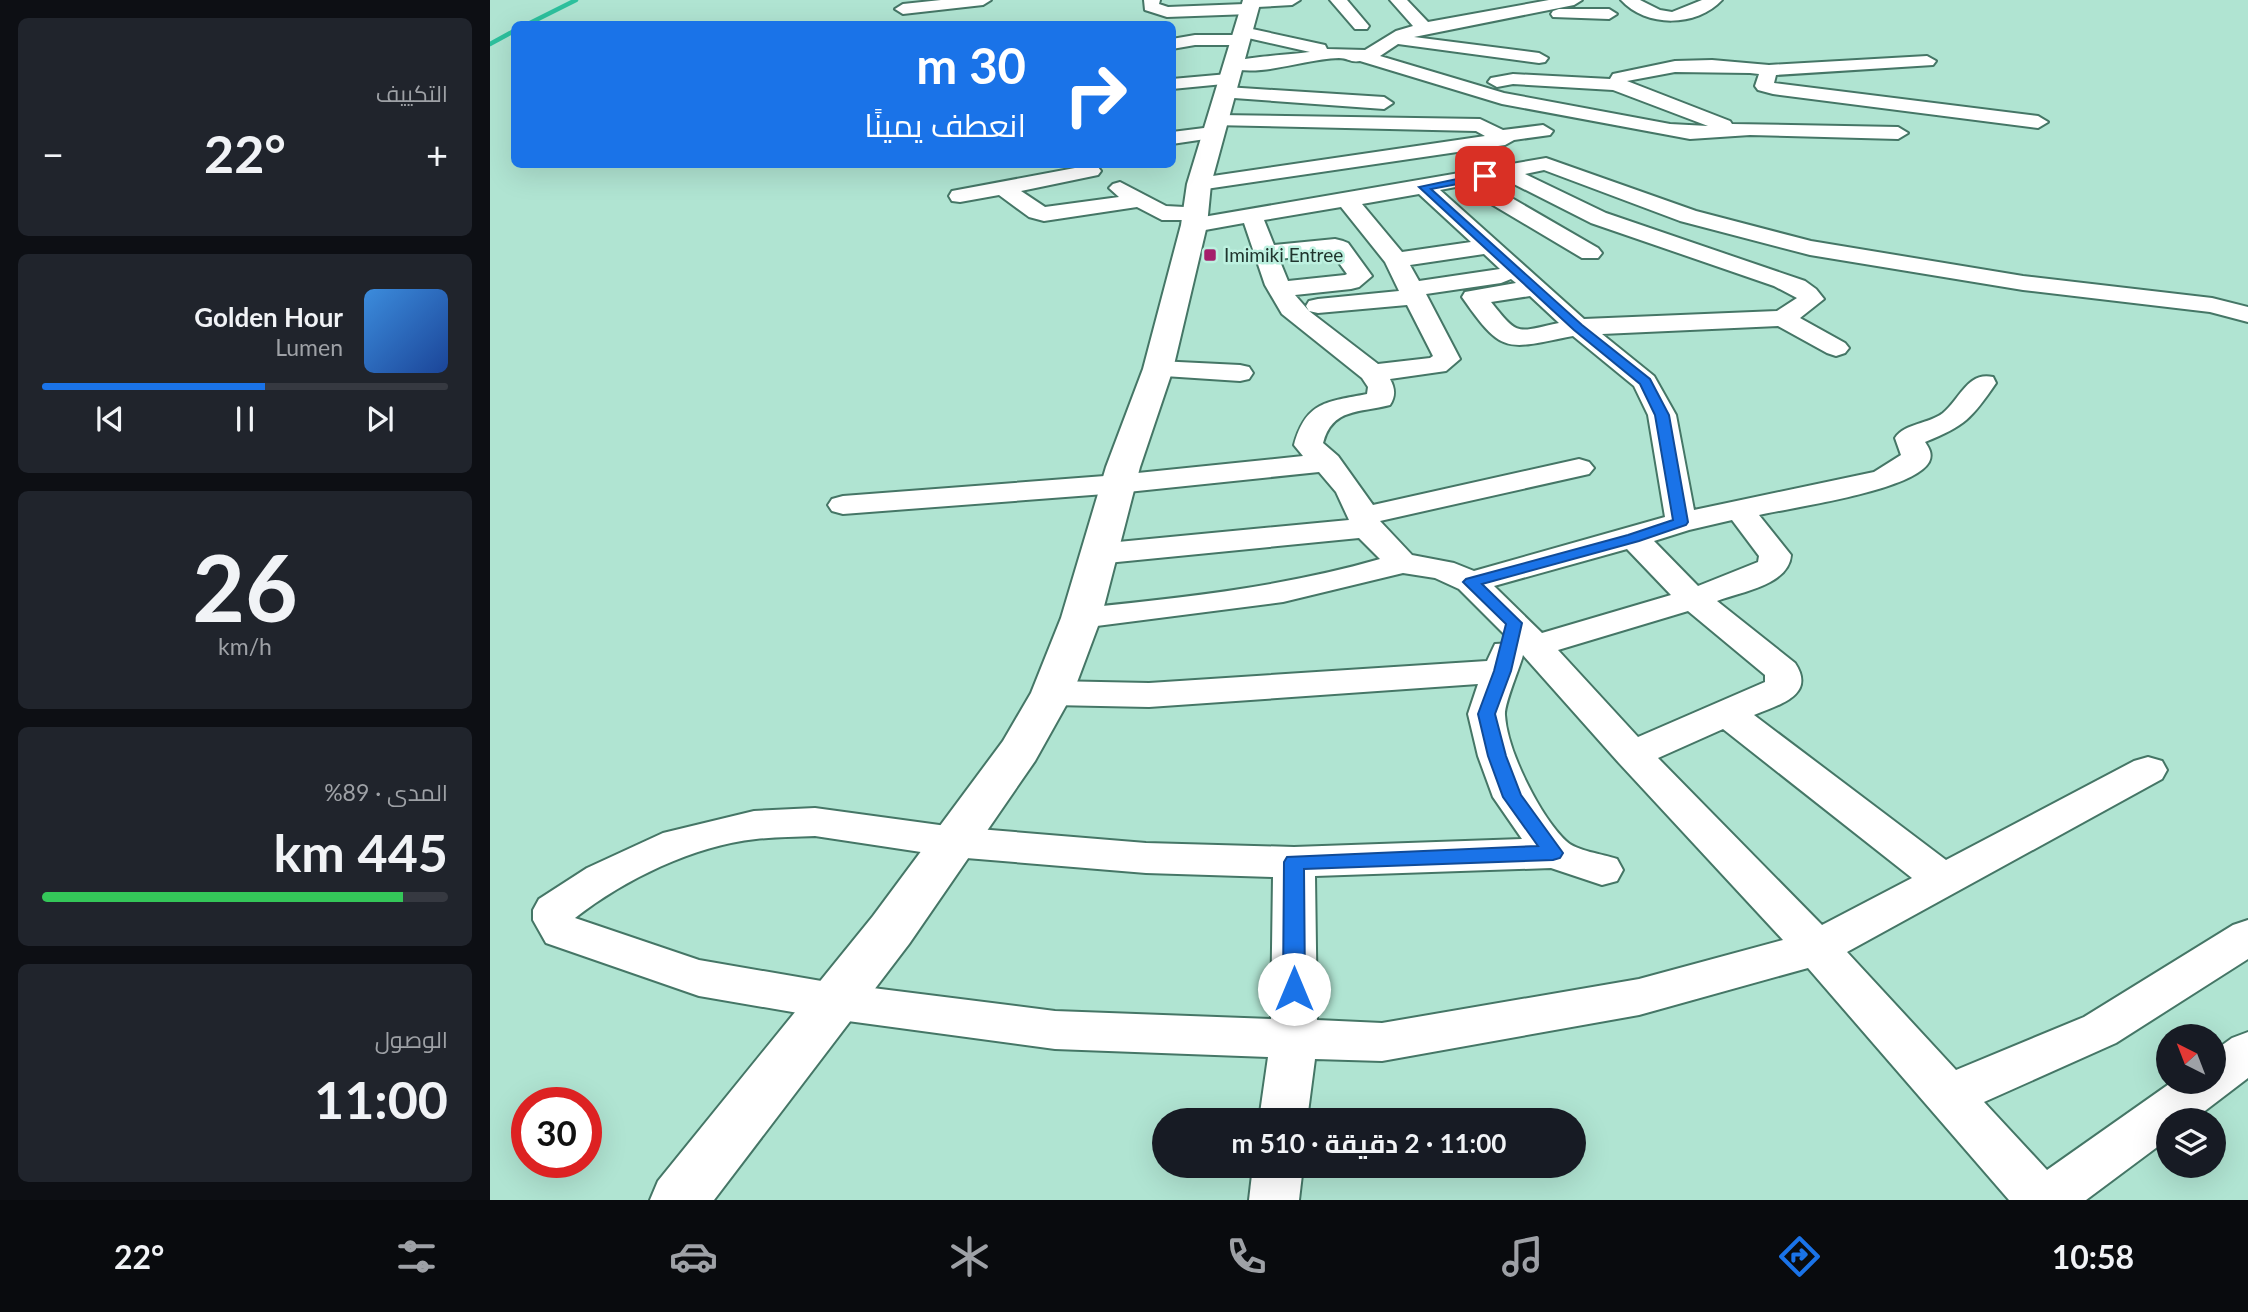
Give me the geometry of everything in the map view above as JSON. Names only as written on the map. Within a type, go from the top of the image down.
[{"type":"street","points":[[903,9],[983,0]]},
{"type":"street","points":[[1176,134],[1292,0]]},
{"type":"street","points":[[1338,0],[1361,26]]},
{"type":"street","points":[[1398,0],[1424,28]]},
{"type":"street","points":[[1307,84],[1318,70],[1339,60],[1363,56],[1395,39],[1469,13],[1574,0]]},
{"type":"street","points":[[1629,0],[1649,12],[1673,18],[1681,18],[1714,0]]},
{"type":"street","points":[[1147,2],[1167,12],[1229,74],[1479,125],[1535,116],[1540,112],[1539,106]]},
{"type":"street","points":[[1540,5],[1559,14]]},
{"type":"street","points":[[1520,27],[1559,14],[1609,14]]},
{"type":"street","points":[[1395,39],[1539,58]]},
{"type":"street","points":[[960,196],[1005,189],[1083,168],[1167,214],[1505,139],[1479,125],[1403,97],[1374,102],[1307,84],[1229,74],[1195,40]]},
{"type":"street","points":[[1176,43],[1195,40]]},
{"type":"street","points":[[1191,59],[1195,40]]},
{"type":"street","points":[[1667,66],[1672,58],[1683,54],[1745,50]]},
{"type":"street","points":[[1229,74],[1338,53],[1363,56],[1484,94],[1690,133],[1731,130],[1898,133]]},
{"type":"street","points":[[1176,83],[1338,53]]},
{"type":"street","points":[[1616,85],[1619,78],[1667,66],[1706,65],[1769,70],[1927,61]]},
{"type":"street","points":[[1769,70],[1764,86],[1773,89],[2038,122]]},
{"type":"street","points":[[679,1200],[891,930],[1020,750],[1052,693],[1081,618],[1120,475],[1158,369],[1229,74]]},
{"type":"street","points":[[1403,97],[1429,76]]},
{"type":"street","points":[[1484,94],[1491,86],[1505,80],[1616,85],[1715,121],[1731,130]]},
{"type":"street","points":[[1500,136],[1543,131]]},
{"type":"street","points":[[1196,207],[1252,216],[1540,165],[1552,166],[1688,216],[1810,248],[2023,283],[2199,304],[2248,314]]},
{"type":"street","points":[[1474,297],[1502,333],[1511,338],[1578,327],[1783,318],[1812,299],[1793,286],[1762,274],[1571,207],[1506,172]]},
{"type":"street","points":[[1464,180],[1590,253]]},
{"type":"street","points":[[1424,187],[1578,327],[1645,382],[1662,415],[1681,522]]},
{"type":"street","points":[[1005,189],[1044,214],[1140,200]]},
{"type":"street","points":[[1347,200],[1396,260],[1447,359],[1437,365],[1373,373]]},
{"type":"street","points":[[1252,216],[1286,299],[1373,373],[1381,387],[1380,399],[1338,407],[1318,416],[1311,427],[1318,453],[1357,498],[1365,522],[1402,563]]},
{"type":"street","points":[[1266,253],[1335,246],[1340,248],[1360,276],[1351,282],[1286,299]]},
{"type":"street","points":[[1396,260],[1489,246]]},
{"type":"street","points":[[1415,297],[1526,281]]},
{"type":"street","points":[[1286,299],[1474,297],[1526,281]]},
{"type":"street","points":[[1783,318],[1836,348]]},
{"type":"street","points":[[1158,369],[1240,373]]},
{"type":"street","points":[[1471,582],[1633,538],[1681,522],[1884,479],[1916,459],[1916,451],[1909,438],[1949,422],[1962,411],[1983,383]]},
{"type":"street","points":[[843,505],[1318,453]]},
{"type":"street","points":[[1097,554],[1365,522],[1578,468]]},
{"type":"street","points":[[1553,853],[1513,797],[1497,756],[1486,714],[1503,671],[1525,634],[1693,599],[1760,574],[1774,566],[1775,555],[1739,509]]},
{"type":"street","points":[[1632,754],[1783,688],[1783,671],[1693,599],[1633,538]]},
{"type":"street","points":[[1081,618],[1242,599],[1360,576],[1402,563],[1443,570],[1471,582],[1525,634],[1632,754],[1817,948],[2044,1200],[2191,1094]]},
{"type":"street","points":[[1052,693],[1149,695],[1503,671]]},
{"type":"street","points":[[1727,713],[1943,880]]},
{"type":"street","points":[[1601,870],[1553,853],[1294,862],[1146,858],[954,842],[815,822],[754,825],[677,843],[602,879],[554,910],[554,920],[561,931],[699,978],[834,1001],[1055,1030],[1382,1042],[1626,999],[1817,948],[2148,769]]},
{"type":"street","points":[[1285,1108],[1294,1039],[1294,862]]},
{"type":"street","points":[[1949,1095],[2099,1030],[2248,937]]},
{"type":"street","points":[[2226,1068],[2248,1052]]},
{"type":"street","points":[[1274,1200],[1277,1178]]},
{"type":"waterway","points":[[534,21],[576,0]]},
{"type":"waterway","points":[[490,44],[511,33]]},
{"type":"place","name":"Imimiki Entree","points":[[1210,255]]},
{"type":"route","points":[[1294,989],[1294,862],[1553,853],[1513,797],[1497,756],[1486,714],[1503,671],[1514,623],[1471,582],[1633,538],[1681,522],[1662,415],[1645,382],[1578,327],[1424,187],[1485,176]]}]
